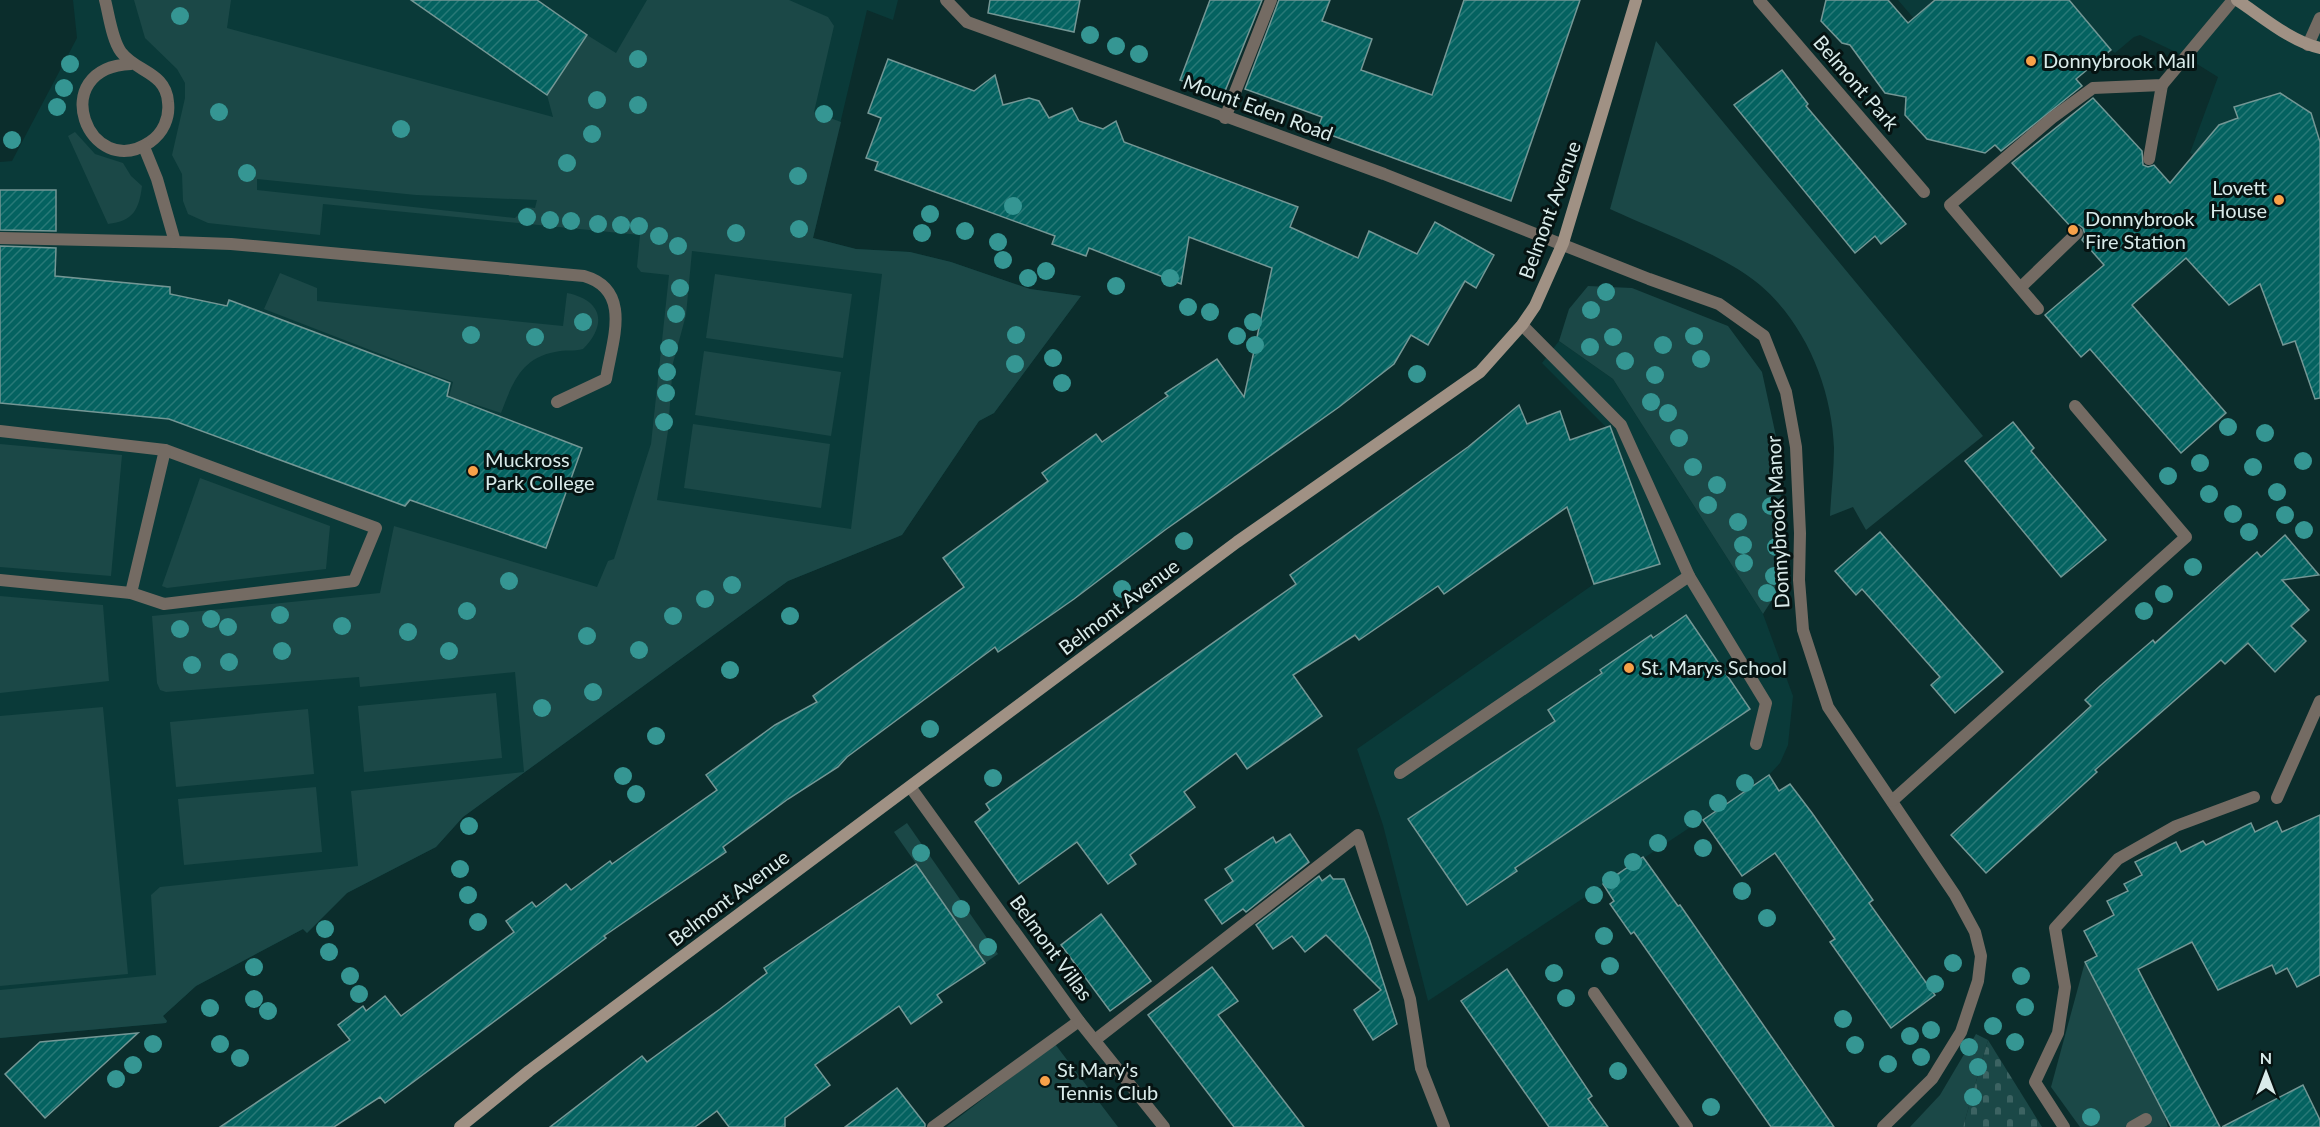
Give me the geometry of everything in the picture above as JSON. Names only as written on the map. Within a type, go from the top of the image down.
[{"type":"street","points":[[105,0],[119,50],[131,64]]},
{"type":"street","name":"Mount Eden Road","points":[[946,0],[967,22],[1384,174],[1563,243]]},
{"type":"street","points":[[1226,118],[1272,0]]},
{"type":"street","name":"Belmont Avenue","points":[[460,1127],[529,1071],[911,788],[1237,542],[1480,372],[1522,325],[1535,306],[1563,243],[1636,0]]},
{"type":"street","name":"Belmont Park","points":[[1759,0],[1924,192]]},
{"type":"street","points":[[2149,159],[2162,85],[2235,0],[2314,46],[2320,18]]},
{"type":"street","points":[[131,64],[144,68],[156,76],[168,100],[164,127],[155,139],[144,147],[131,150],[105,145],[94,138],[82,114],[82,100],[94,76],[105,68],[131,64]]},
{"type":"street","points":[[2038,309],[1950,205],[2052,118],[2093,88],[2162,85]]},
{"type":"street","points":[[144,147],[157,179],[175,242]]},
{"type":"street","points":[[2021,287],[2076,233]]},
{"type":"street","points":[[0,238],[231,244],[560,274],[597,280],[609,291],[615,302],[616,317],[606,379],[558,402]]},
{"type":"street","name":"Donnybrook Manor","points":[[1563,243],[1649,279],[1719,304],[1764,336],[1786,392],[1796,447],[1799,580],[1803,630],[1828,707],[1965,911],[1975,932],[1981,956],[1981,968],[1961,1032],[1932,1079],[1882,1127]]},
{"type":"street","points":[[1522,325],[1621,426],[1689,576],[1766,703],[1756,744]]},
{"type":"street","points":[[1892,801],[2186,537],[2075,406]]},
{"type":"street","points":[[0,431],[165,450],[376,528],[354,581],[164,604],[131,593],[0,580]]},
{"type":"street","points":[[131,593],[165,450]]},
{"type":"street","points":[[1400,773],[1689,576]]},
{"type":"street","points":[[2277,798],[2320,701]]},
{"type":"street","name":"Belmont Villas","points":[[911,788],[1079,1020],[1164,1127]]},
{"type":"street","points":[[2064,1127],[2035,1082],[2058,1033],[2065,987],[2055,928],[2118,859],[2176,826],[2253,797]]},
{"type":"street","points":[[1095,1040],[1358,835],[1410,999],[1420,1068],[1444,1127]]},
{"type":"street","points":[[1594,993],[1687,1127]]},
{"type":"street","points":[[933,1127],[1079,1020]]},
{"type":"street","points":[[2132,1127],[2146,1119]]},
{"type":"shaded area","name":"Muckross Park College","points":[[73,0],[898,0],[893,20],[867,10],[813,238],[856,249],[910,252],[951,262],[1030,289],[1081,296],[994,413],[979,421],[902,535],[788,581],[463,817],[436,847],[347,893],[307,933],[303,929],[196,986],[163,1016],[166,1023],[0,1038],[0,162],[12,161],[77,38]]},
{"type":"shaded area","points":[[1898,0],[2320,0],[2320,230],[2228,171],[2190,153],[2218,77],[2184,56],[2140,35],[2134,37],[2115,53],[2111,50],[1928,35]]},
{"type":"shaded area","name":"St. Marys School","points":[[1559,341],[1613,379],[1763,614],[1793,696],[1788,745],[1780,763],[1769,775],[1428,1001],[1383,825],[1357,749],[1594,584],[1660,564],[1610,426],[1606,427],[1542,363]]},
{"type":"green space","points":[[134,0],[231,0],[227,28],[553,117],[547,95],[587,35],[616,53],[647,0],[789,0],[828,17],[834,26],[814,112],[841,122],[813,238],[856,249],[910,252],[951,262],[1030,289],[1081,296],[994,413],[979,421],[902,535],[788,581],[463,817],[436,847],[347,893],[307,933],[303,929],[196,986],[163,1016],[166,1023],[0,1038],[0,990],[156,975],[151,895],[160,887],[358,866],[351,791],[524,772],[515,672],[360,687],[359,677],[166,692],[160,690],[157,683],[152,616],[380,593],[394,526],[597,587],[608,561],[614,559],[651,444],[669,275],[641,272],[637,267],[640,235],[323,204],[320,235],[208,223],[188,214],[183,201],[182,174],[172,155],[185,98],[185,83],[177,69],[145,38]],"holes":[[[257,179],[416,195],[537,200],[535,208],[526,207],[515,218],[257,190]],[[692,251],[882,274],[851,529],[657,500],[668,431],[673,363],[686,315]]]},
{"type":"green space","points":[[1656,41],[1983,436],[1866,530],[1853,507],[1830,516],[1834,448],[1828,403],[1814,359],[1791,319],[1760,285],[1728,263],[1610,209]]},
{"type":"green space","points":[[75,132],[95,154],[123,163],[131,176],[142,186],[137,208],[129,217],[108,224],[68,136]]},
{"type":"green space","points":[[280,273],[317,288],[317,301],[563,326],[567,293],[588,301],[598,314],[598,322],[591,340],[583,349],[543,355],[526,366],[509,392],[501,413],[468,402],[462,415],[446,408],[453,382],[264,309]]},
{"type":"green space","points":[[715,274],[852,294],[843,358],[706,338]]},
{"type":"green space","points":[[1588,286],[1632,288],[1728,326],[1762,372],[1779,450],[1782,527],[1779,589],[1763,614],[1613,379],[1559,341],[1569,309]]},
{"type":"green space","points":[[704,351],[841,372],[831,436],[695,415]]},
{"type":"green space","points":[[693,424],[830,444],[821,508],[684,488]]},
{"type":"green space","points":[[0,444],[122,455],[111,576],[0,567]]},
{"type":"green space","points":[[200,478],[330,526],[326,569],[167,588],[162,586]]},
{"type":"green space","points":[[0,596],[103,605],[109,681],[0,693]]},
{"type":"green space","points":[[496,693],[502,758],[364,772],[358,706]]},
{"type":"green space","points":[[103,707],[128,974],[0,986],[0,716]]},
{"type":"green space","points":[[308,709],[314,774],[176,787],[170,722]]},
{"type":"green space","points":[[316,787],[322,852],[184,865],[178,799]]},
{"type":"green space","points":[[907,823],[998,954],[985,963],[894,832]]},
{"type":"green space","points":[[2085,962],[2162,1109],[2168,1127],[2080,1127],[2051,1087]]},
{"type":"green space","points":[[1976,1034],[1988,1040],[1963,1127],[1910,1127],[1940,1095]]},
{"type":"green space","points":[[1988,1040],[2042,1127],[1963,1127]]},
{"type":"green space","name":"St Mary's Tennis Club","points":[[1055,1044],[1118,1127],[946,1127]]},
{"type":"building","points":[[411,0],[537,0],[587,35],[547,95]]},
{"type":"building","points":[[990,0],[1080,0],[1074,32],[988,13]]},
{"type":"building","points":[[1210,0],[1262,0],[1223,96],[1180,80]]},
{"type":"building","points":[[1279,0],[1330,0],[1322,21],[1372,39],[1361,70],[1432,95],[1464,0],[1580,0],[1511,201],[1317,130],[1322,117],[1245,89]]},
{"type":"building","points":[[1826,0],[1888,0],[1908,23],[1935,0],[2069,0],[2111,50],[2076,79],[2082,86],[2001,151],[1995,145],[1985,153],[1927,139],[1905,115],[1906,97],[1885,93],[1850,45],[1842,43],[1821,21]]},
{"type":"building","points":[[888,59],[974,91],[995,75],[1003,105],[1029,98],[1039,101],[1049,118],[1072,108],[1079,121],[1103,129],[1116,121],[1124,142],[1298,207],[1290,227],[1358,258],[1369,231],[1417,254],[1435,222],[1494,255],[1476,288],[1465,281],[1428,345],[1411,335],[1394,364],[1339,407],[1165,530],[1074,599],[998,652],[995,647],[847,757],[838,767],[788,799],[723,847],[726,852],[604,936],[606,938],[385,1103],[380,1097],[334,1127],[220,1127],[350,1040],[338,1025],[363,1006],[366,1011],[385,996],[401,1016],[514,932],[506,921],[532,902],[536,907],[566,884],[571,890],[610,861],[612,864],[717,790],[706,775],[775,725],[817,702],[813,696],[964,587],[943,558],[1048,481],[1042,473],[1096,434],[1102,442],[1168,396],[1165,393],[1217,359],[1244,397],[1272,268],[1189,237],[1181,284],[1089,248],[1086,256],[1052,244],[1055,236],[875,170],[878,162],[866,158],[881,118],[868,113]]},
{"type":"building","points":[[1782,70],[1808,104],[1806,106],[1906,224],[1881,244],[1875,236],[1855,253],[1734,105]]},
{"type":"building","points":[[2280,93],[2311,113],[2320,142],[2320,398],[2315,399],[2295,341],[2283,345],[2260,284],[2229,305],[2186,258],[2132,305],[2226,413],[2181,453],[2090,349],[2081,357],[2045,315],[2104,265],[2082,240],[2085,235],[2083,228],[2079,225],[2071,227],[2012,163],[2093,98],[2142,151],[2143,165],[2148,167],[2154,165],[2170,183],[2219,125],[2238,118],[2234,107]]},
{"type":"building","points":[[0,190],[56,190],[56,231],[0,230]]},
{"type":"building","points":[[0,246],[56,248],[55,276],[170,287],[170,294],[227,306],[229,300],[450,383],[447,396],[582,448],[546,548],[410,500],[405,506],[169,419],[0,403]]},
{"type":"building","points":[[1519,405],[1527,424],[1560,411],[1570,440],[1610,426],[1660,564],[1594,584],[1567,507],[1444,594],[1438,586],[1359,640],[1355,635],[1293,675],[1322,716],[1247,769],[1236,753],[1184,792],[1195,807],[1130,855],[1136,864],[1108,884],[1077,842],[1019,884],[975,822],[990,810],[986,804],[1296,584],[1290,575],[1468,447]]},
{"type":"building","points":[[2013,422],[2034,448],[2031,451],[2106,540],[2061,577],[1965,461]]},
{"type":"building","points":[[1880,532],[2003,672],[1955,713],[1931,685],[1940,677],[1862,589],[1856,595],[1835,571]]},
{"type":"building","points":[[2285,535],[2319,575],[2282,580],[2309,610],[2291,626],[2306,641],[2275,672],[2248,643],[2225,664],[2221,660],[2095,770],[2097,772],[1986,873],[1951,835],[2091,706],[2085,700],[2100,686],[2153,640],[2155,643],[2257,552],[2261,557]]},
{"type":"building","points":[[1686,615],[1750,709],[1515,868],[1517,871],[1467,905],[1408,819],[1555,721],[1548,710],[1602,673],[1600,670],[1651,635],[1653,638]]},
{"type":"building","points":[[1769,775],[1779,791],[1790,784],[1812,813],[1873,900],[1869,903],[1935,995],[1891,1028],[1830,942],[1835,939],[1775,853],[1742,876],[1703,820]]},
{"type":"building","points":[[2320,815],[2320,975],[2297,987],[2287,968],[2276,974],[2272,965],[2218,990],[2192,942],[2138,969],[2220,1127],[2171,1127],[2085,962],[2097,956],[2084,931],[2114,915],[2107,901],[2128,891],[2124,884],[2142,875],[2135,862],[2176,842],[2181,852],[2203,841],[2206,845],[2251,823],[2255,832],[2277,821],[2282,832]]},
{"type":"building","points":[[1290,834],[1309,862],[1246,912],[1243,909],[1222,924],[1205,900],[1233,881],[1225,869],[1273,837],[1276,843]]},
{"type":"building","points":[[1643,857],[1678,906],[1680,905],[1834,1127],[1771,1127],[1634,932],[1631,934],[1610,904],[1614,901],[1603,884]]},
{"type":"building","points":[[916,864],[985,963],[937,995],[942,1002],[911,1024],[899,1006],[815,1065],[830,1085],[785,1118],[785,1127],[729,1127],[717,1111],[695,1127],[550,1127],[642,1056],[647,1062],[720,1009],[767,973],[764,968]]},
{"type":"building","points":[[1330,875],[1333,879],[1344,879],[1369,938],[1397,1024],[1373,1040],[1354,1010],[1381,990],[1326,935],[1305,952],[1292,936],[1273,949],[1256,925],[1319,876],[1322,881]]},
{"type":"building","points":[[1101,914],[1151,981],[1110,1011],[1061,945]]},
{"type":"building","points":[[1212,967],[1238,1001],[1218,1015],[1304,1127],[1234,1127],[1148,1015]]},
{"type":"building","points":[[1507,969],[1592,1096],[1588,1099],[1608,1127],[1549,1127],[1461,1001]]},
{"type":"building","points":[[138,1033],[45,1118],[5,1074],[40,1042]]},
{"type":"building","points":[[2303,1085],[2320,1120],[2320,1127],[2222,1127]]},
{"type":"building","points":[[897,1088],[925,1127],[845,1127]]},
{"type":"place","name":"Donnybrook Mall","points":[[2031,61]]},
{"type":"place","name":"Lovett House","points":[[2279,200]]},
{"type":"place","name":"Donnybrook Fire Station","points":[[2073,230]]},
{"type":"place","name":"Muckross Park College","points":[[473,471]]},
{"type":"place","name":"St. Marys School","points":[[1629,668]]},
{"type":"place","name":"St Mary's Tennis Club","points":[[1045,1081]]}]
